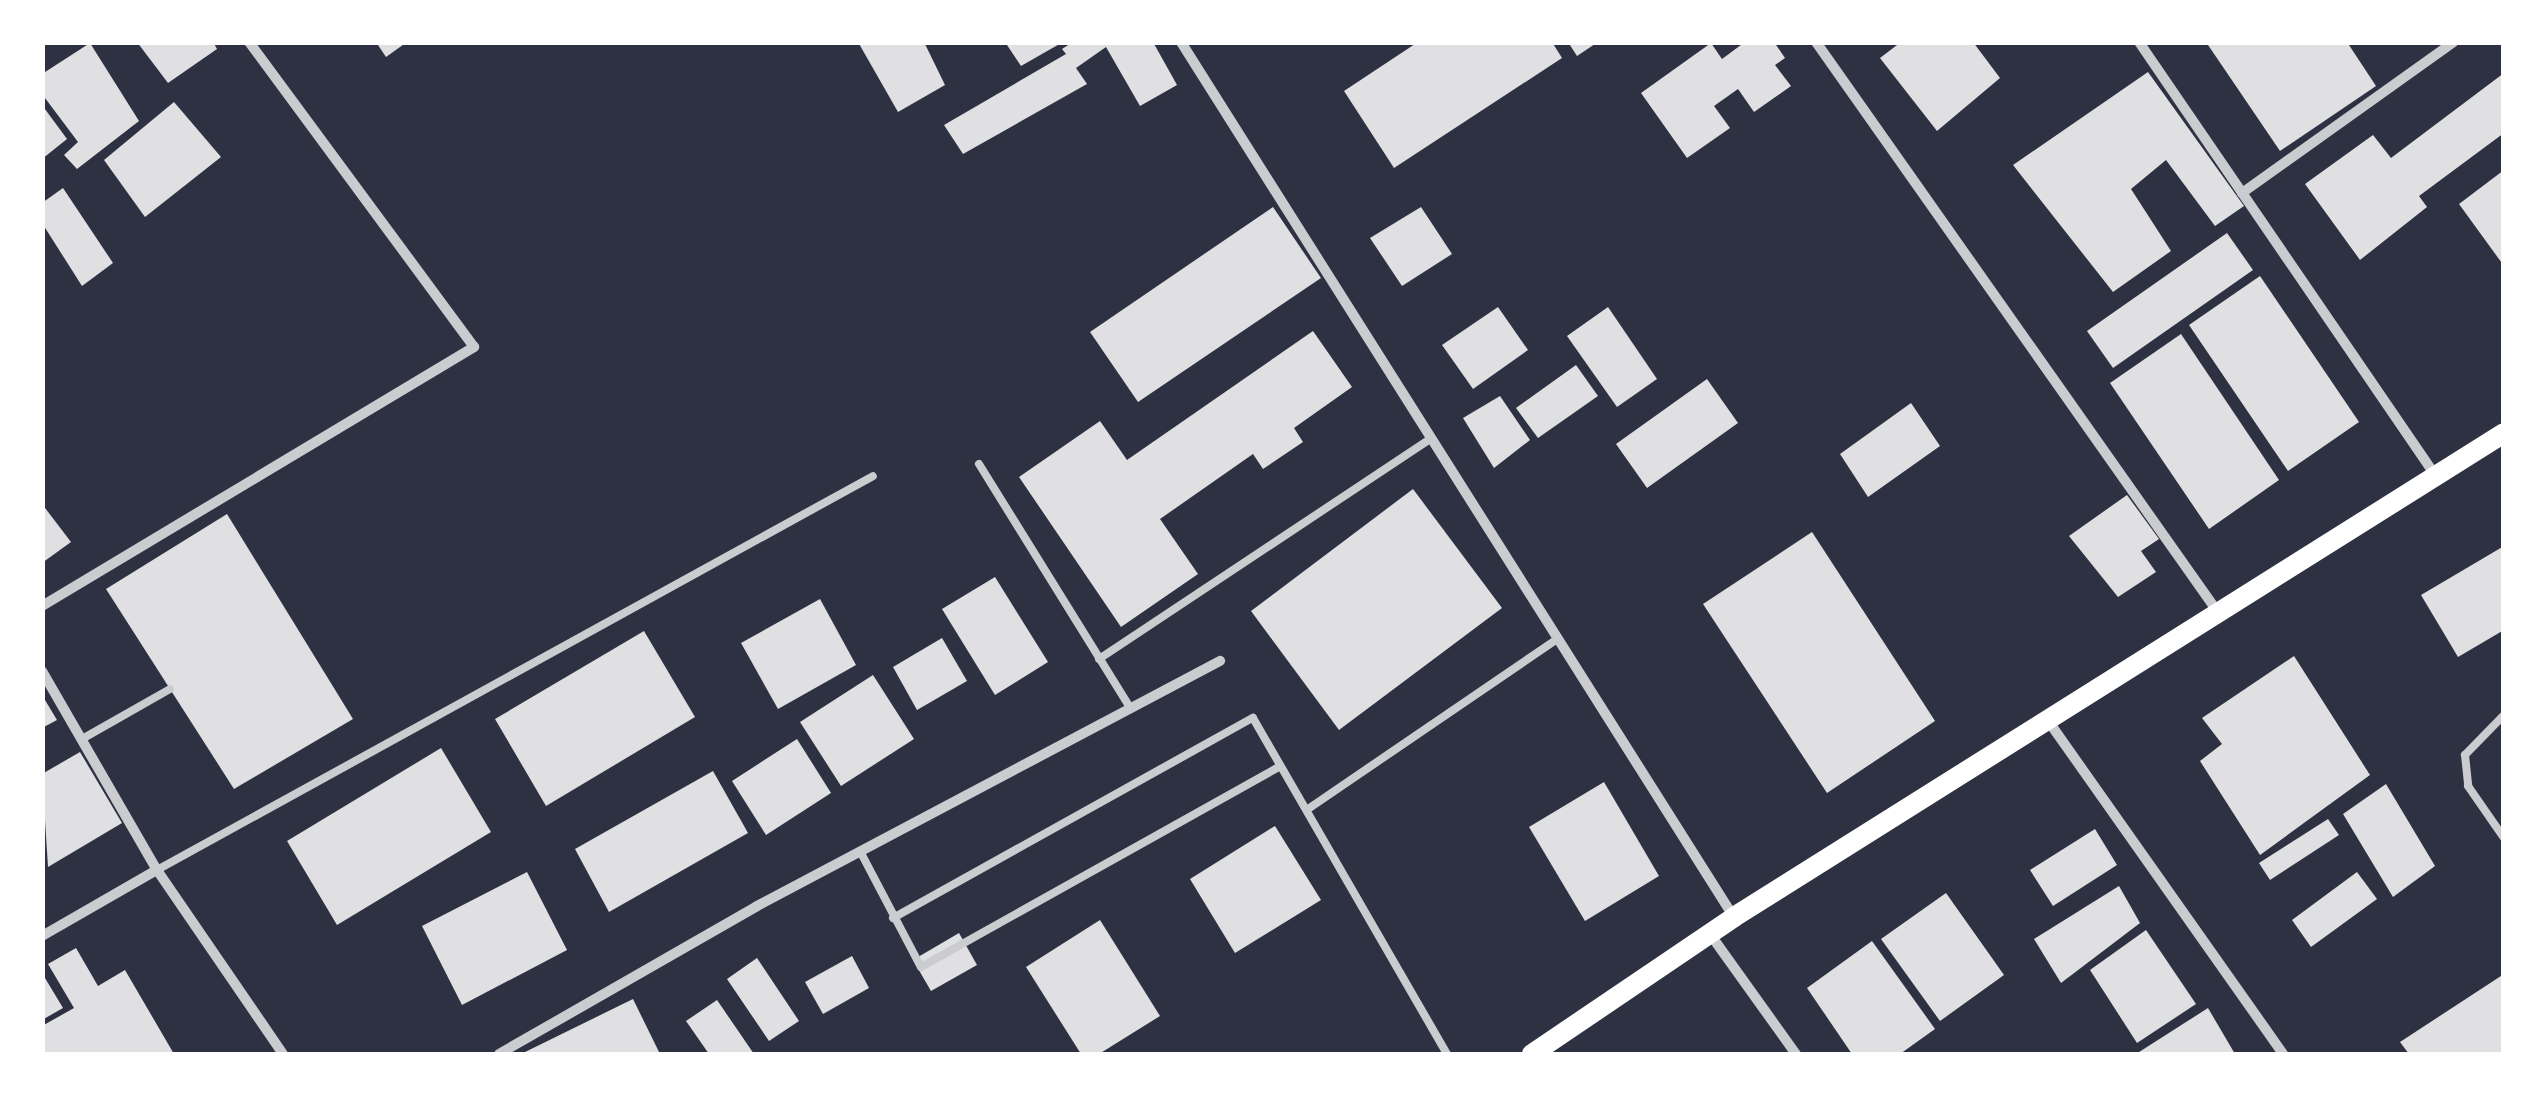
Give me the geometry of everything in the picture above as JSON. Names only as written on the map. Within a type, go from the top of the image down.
[{"type":"main road","points":[[1532,1054],[1734,917],[2504,433]]},
{"type":"street","points":[[42,606],[474,347],[248,42]]},
{"type":"street","points":[[1182,42],[1429,440],[1734,917]]},
{"type":"street","points":[[1816,42],[2219,614]]},
{"type":"street","points":[[2139,42],[2435,475]]},
{"type":"street","points":[[2242,193],[2454,42]]},
{"type":"street","points":[[499,1054],[860,852],[1220,660]]},
{"type":"street","points":[[42,670],[157,870],[283,1054]]},
{"type":"street","points":[[2048,722],[2282,1054]]},
{"type":"street","points":[[42,936],[157,870]]},
{"type":"street","points":[[1710,934],[1796,1054]]},
{"type":"lane","points":[[1099,659],[1429,440]]},
{"type":"lane","points":[[979,464],[1130,708]]},
{"type":"lane","points":[[157,870],[873,476]]},
{"type":"lane","points":[[1308,809],[1556,640]]},
{"type":"lane","points":[[82,739],[170,689]]},
{"type":"lane","points":[[2504,715],[2465,755],[2468,786],[2504,838]]},
{"type":"lane","points":[[894,918],[1253,718],[1447,1054]]},
{"type":"lane","points":[[860,852],[921,967],[1280,767]]},
{"type":"building","points":[[137,42],[213,42],[217,49],[168,83]]},
{"type":"building","points":[[376,42],[407,42],[386,57]]},
{"type":"building","points":[[858,42],[924,42],[945,85],[898,112]]},
{"type":"building","points":[[1005,42],[1063,42],[1021,66]]},
{"type":"building","points":[[1073,42],[1153,42],[1177,85],[1140,106],[1106,47],[1076,68],[1087,84],[963,154],[944,125],[1066,54],[1062,49]]},
{"type":"building","points":[[1418,42],[1552,42],[1562,58],[1394,168],[1344,91]]},
{"type":"building","points":[[1568,42],[1598,42],[1577,56]]},
{"type":"building","points":[[1745,42],[1774,42],[1785,58],[1775,65],[1791,86],[1754,112],[1738,89],[1714,106],[1730,128],[1687,158],[1641,93],[1711,43],[1722,59]]},
{"type":"building","points":[[1901,42],[1973,42],[2000,78],[1937,131],[1880,58]]},
{"type":"building","points":[[2206,42],[2347,42],[2376,86],[2280,151]]},
{"type":"building","points":[[90,43],[139,121],[77,169],[64,155],[78,142],[42,94],[42,74]]},
{"type":"building","points":[[2148,72],[2244,206],[2215,226],[2166,160],[2131,189],[2171,251],[2113,292],[2013,165]]},
{"type":"building","points":[[2504,73],[2504,133],[2419,196],[2427,207],[2360,260],[2305,184],[2373,135],[2391,158]]},
{"type":"building","points":[[174,102],[221,157],[145,217],[104,160]]},
{"type":"building","points":[[42,105],[67,139],[42,159]]},
{"type":"building","points":[[2504,170],[2504,266],[2459,204]]},
{"type":"building","points":[[63,188],[113,263],[82,286],[42,223],[42,203]]},
{"type":"building","points":[[1273,207],[1321,278],[1138,402],[1090,332]]},
{"type":"building","points":[[1421,207],[1452,254],[1402,286],[1370,238]]},
{"type":"building","points":[[2227,233],[2253,270],[2113,368],[2087,331]]},
{"type":"building","points":[[2260,276],[2359,422],[2288,471],[2189,325]]},
{"type":"building","points":[[1498,307],[1528,350],[1473,389],[1442,345]]},
{"type":"building","points":[[1608,307],[1657,379],[1617,407],[1567,336]]},
{"type":"building","points":[[1313,331],[1352,387],[1294,428],[1303,442],[1263,469],[1253,454],[1160,519],[1198,574],[1121,627],[1019,477],[1100,421],[1127,460]]},
{"type":"building","points":[[2181,334],[2279,480],[2209,529],[2110,383]]},
{"type":"building","points":[[1576,365],[1598,396],[1538,438],[1516,408]]},
{"type":"building","points":[[1707,379],[1738,423],[1647,488],[1616,444]]},
{"type":"building","points":[[1500,396],[1530,440],[1494,468],[1463,418]]},
{"type":"building","points":[[1911,403],[1940,446],[1868,497],[1840,454]]},
{"type":"building","points":[[1413,489],[1502,608],[1339,730],[1251,611]]},
{"type":"building","points":[[2127,495],[2159,539],[2141,551],[2156,572],[2118,597],[2069,536]]},
{"type":"building","points":[[42,504],[71,542],[42,563]]},
{"type":"building","points":[[227,514],[353,719],[234,789],[106,589]]},
{"type":"building","points":[[1812,532],[1935,721],[1827,793],[1703,604]]},
{"type":"building","points":[[2504,546],[2504,630],[2458,657],[2421,595]]},
{"type":"building","points":[[995,577],[1048,662],[995,695],[942,609]]},
{"type":"building","points":[[820,599],[856,665],[778,709],[741,643]]},
{"type":"building","points":[[644,631],[695,717],[546,806],[495,719]]},
{"type":"building","points":[[942,638],[967,681],[917,710],[893,667]]},
{"type":"building","points":[[2294,656],[2370,775],[2260,855],[2200,761],[2222,744],[2202,718]]},
{"type":"building","points":[[873,675],[914,739],[841,786],[800,722]]},
{"type":"building","points":[[42,695],[57,720],[42,728]]},
{"type":"building","points":[[797,739],[831,793],[766,835],[732,781]]},
{"type":"building","points":[[441,748],[491,832],[337,925],[287,841]]},
{"type":"building","points":[[80,752],[122,823],[48,867],[42,774]]},
{"type":"building","points":[[713,771],[748,833],[609,912],[575,849]]},
{"type":"building","points":[[1604,782],[1659,876],[1585,921],[1529,827]]},
{"type":"building","points":[[2386,784],[2435,866],[2393,897],[2343,814]]},
{"type":"building","points":[[2328,819],[2339,835],[2270,880],[2259,863]]},
{"type":"building","points":[[1275,826],[1321,900],[1235,953],[1190,879]]},
{"type":"building","points":[[2095,829],[2117,865],[2053,906],[2030,870]]},
{"type":"building","points":[[527,872],[567,950],[462,1005],[422,926]]},
{"type":"building","points":[[2357,872],[2377,899],[2311,947],[2292,920]]},
{"type":"building","points":[[2119,886],[2140,923],[2061,983],[2034,939]]},
{"type":"building","points":[[1946,893],[2004,975],[1940,1021],[1881,939]]},
{"type":"building","points":[[1100,920],[1160,1016],[1099,1054],[1081,1054],[1026,967]]},
{"type":"building","points":[[2146,930],[2196,1004],[2137,1043],[2090,970]]},
{"type":"building","points":[[959,933],[977,965],[931,991],[913,960]]},
{"type":"building","points":[[1872,941],[1935,1029],[1900,1054],[1852,1054],[1807,988]]},
{"type":"building","points":[[76,948],[98,986],[125,970],[174,1054],[42,1054],[42,1026],[74,1008],[48,964]]},
{"type":"building","points":[[852,956],[869,988],[823,1014],[805,982]]},
{"type":"building","points":[[757,958],[799,1021],[769,1041],[727,979]]},
{"type":"building","points":[[42,973],[63,1008],[42,1020]]},
{"type":"building","points":[[2504,974],[2504,1054],[2409,1054],[2400,1042]]},
{"type":"building","points":[[633,999],[660,1054],[521,1054]]},
{"type":"building","points":[[717,1000],[754,1054],[709,1054],[686,1021]]},
{"type":"building","points":[[2208,1008],[2235,1054],[2136,1054]]}]
